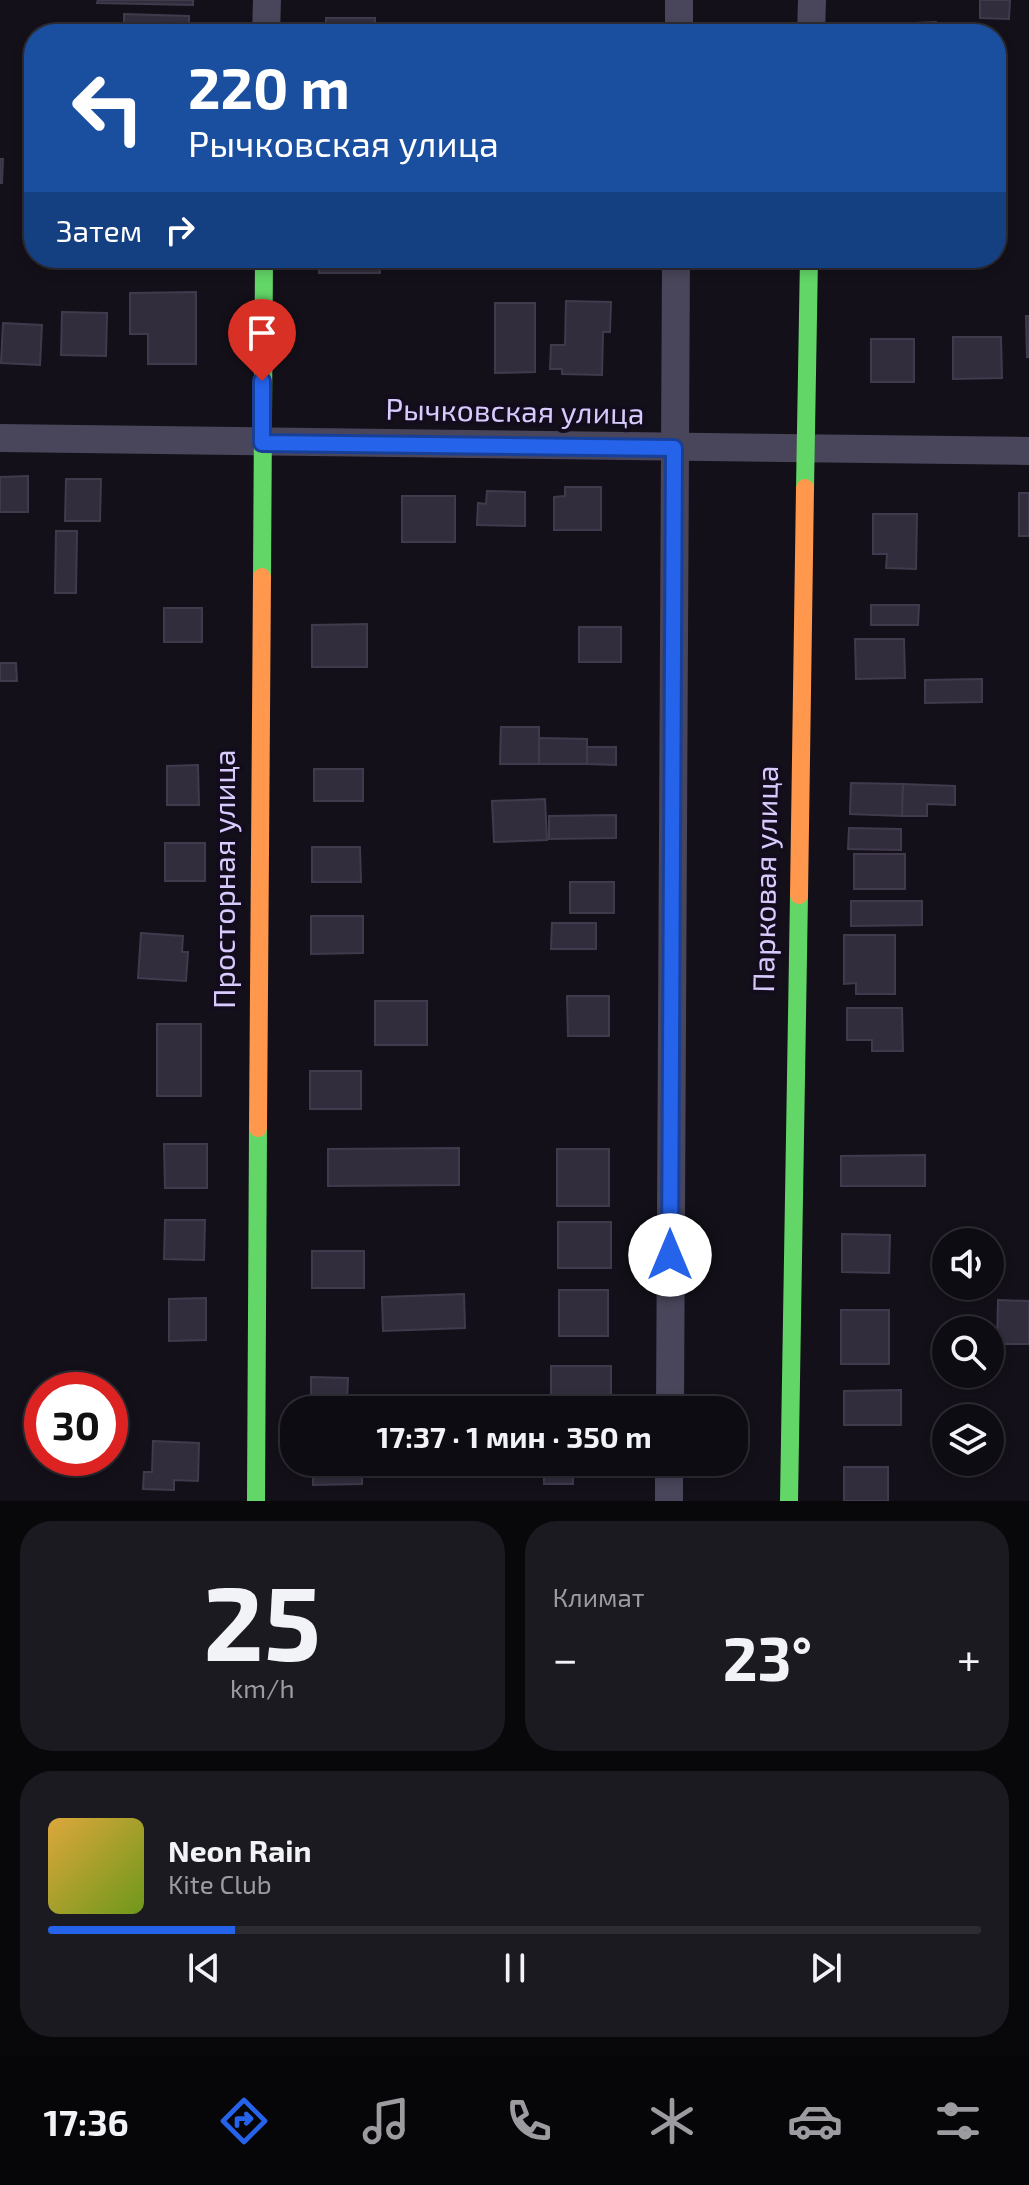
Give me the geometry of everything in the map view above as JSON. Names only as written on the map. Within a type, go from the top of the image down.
[{"type":"street","points":[[266,24],[267,0]]},
{"type":"street","points":[[679,0],[679,24]]},
{"type":"street","points":[[811,24],[812,0]]},
{"type":"street","name":"Просторная улица","points":[[256,1501],[264,268]]},
{"type":"street","points":[[670,1396],[676,268]]},
{"type":"street","name":"Парковая улица","points":[[789,1501],[809,268]]},
{"type":"street","name":"Рычковская улица","points":[[0,438],[1029,451]]},
{"type":"street","points":[[669,1476],[669,1501]]},
{"type":"building","points":[[98,0],[193,0],[193,5],[97,3]]},
{"type":"building","points":[[980,0],[1010,0],[1009,19],[980,18]]},
{"type":"building","points":[[124,14],[189,16],[189,24],[124,24]]},
{"type":"building","points":[[326,18],[375,18],[375,24],[326,24]]},
{"type":"building","points":[[936,22],[936,24],[890,24]]},
{"type":"building","points":[[0,159],[3,159],[2,183],[0,183]]},
{"type":"building","points":[[319,268],[380,268],[380,273],[319,273]]},
{"type":"building","points":[[196,292],[196,364],[148,364],[148,334],[130,334],[130,293]]},
{"type":"building","points":[[566,301],[611,302],[610,332],[603,332],[602,375],[562,374],[562,369],[550,369],[551,345],[565,345]]},
{"type":"building","points":[[495,303],[535,303],[535,372],[495,373]]},
{"type":"building","points":[[62,312],[107,313],[106,356],[61,355]]},
{"type":"building","points":[[1026,316],[1029,316],[1029,357],[1027,357]]},
{"type":"building","points":[[3,323],[42,325],[40,365],[1,363]]},
{"type":"building","points":[[953,337],[1001,337],[1002,378],[953,379]]},
{"type":"building","points":[[871,339],[914,339],[914,382],[871,382]]},
{"type":"building","points":[[28,476],[28,512],[0,512],[0,477]]},
{"type":"building","points":[[66,479],[101,479],[100,521],[65,521]]},
{"type":"building","points":[[565,487],[601,487],[601,530],[554,530],[554,497],[565,496]]},
{"type":"building","points":[[487,491],[525,492],[525,526],[477,525],[478,503],[486,504]]},
{"type":"building","points":[[1019,493],[1029,493],[1029,536],[1019,536]]},
{"type":"building","points":[[402,496],[455,496],[455,542],[402,542]]},
{"type":"building","points":[[873,514],[917,514],[916,569],[886,568],[887,554],[873,554]]},
{"type":"building","points":[[56,531],[77,531],[76,593],[55,593]]},
{"type":"building","points":[[871,605],[919,605],[918,625],[871,625]]},
{"type":"building","points":[[164,608],[202,608],[202,642],[164,642]]},
{"type":"building","points":[[367,624],[367,667],[312,667],[312,625]]},
{"type":"building","points":[[579,627],[621,627],[621,662],[579,662]]},
{"type":"building","points":[[855,639],[904,639],[905,678],[856,679]]},
{"type":"building","points":[[0,663],[16,663],[17,681],[0,681]]},
{"type":"building","points":[[982,679],[982,702],[925,703],[925,680]]},
{"type":"building","points":[[501,727],[539,727],[539,764],[500,764]]},
{"type":"building","points":[[539,738],[587,739],[587,764],[539,764]]},
{"type":"building","points":[[587,747],[616,747],[616,765],[587,764]]},
{"type":"building","points":[[198,765],[199,805],[167,805],[167,766]]},
{"type":"building","points":[[314,769],[363,769],[363,801],[314,801]]},
{"type":"building","points":[[851,783],[903,784],[902,816],[850,814]]},
{"type":"building","points":[[903,784],[955,786],[955,805],[927,804],[927,816],[902,816]]},
{"type":"building","points":[[545,799],[547,840],[494,842],[492,801]]},
{"type":"building","points":[[616,815],[616,838],[549,839],[549,816]]},
{"type":"building","points":[[849,828],[901,829],[901,850],[848,849]]},
{"type":"building","points":[[165,843],[205,843],[205,881],[165,881]]},
{"type":"building","points":[[312,847],[360,847],[361,882],[312,882]]},
{"type":"building","points":[[854,854],[905,854],[905,889],[854,889]]},
{"type":"building","points":[[570,882],[614,882],[614,913],[570,913]]},
{"type":"building","points":[[851,901],[922,901],[922,925],[851,926]]},
{"type":"building","points":[[311,916],[363,916],[363,953],[311,954]]},
{"type":"building","points":[[552,923],[596,923],[596,949],[551,949]]},
{"type":"building","points":[[141,933],[183,936],[182,952],[188,952],[186,981],[138,978]]},
{"type":"building","points":[[844,935],[895,935],[895,994],[856,994],[856,983],[844,984]]},
{"type":"building","points":[[567,996],[609,996],[609,1036],[568,1036]]},
{"type":"building","points":[[375,1001],[427,1001],[427,1045],[375,1045]]},
{"type":"building","points":[[847,1008],[902,1008],[903,1051],[872,1051],[872,1040],[847,1040]]},
{"type":"building","points":[[157,1024],[201,1024],[201,1096],[157,1096]]},
{"type":"building","points":[[310,1071],[361,1071],[361,1109],[310,1109]]},
{"type":"building","points":[[164,1144],[207,1144],[207,1188],[165,1188]]},
{"type":"building","points":[[459,1148],[459,1185],[328,1186],[328,1149]]},
{"type":"building","points":[[557,1149],[609,1149],[609,1206],[557,1206]]},
{"type":"building","points":[[925,1155],[925,1186],[841,1186],[841,1156]]},
{"type":"building","points":[[165,1220],[205,1220],[204,1260],[164,1259]]},
{"type":"building","points":[[558,1222],[611,1222],[611,1268],[558,1268]]},
{"type":"building","points":[[842,1234],[890,1235],[889,1273],[842,1272]]},
{"type":"building","points":[[312,1251],[364,1251],[364,1288],[312,1288]]},
{"type":"building","points":[[559,1290],[608,1290],[608,1336],[559,1336]]},
{"type":"building","points":[[464,1294],[465,1328],[383,1331],[382,1297]]},
{"type":"building","points":[[206,1298],[206,1340],[169,1341],[169,1299]]},
{"type":"building","points":[[998,1300],[1029,1301],[1029,1344],[1004,1344],[1004,1316],[998,1316]]},
{"type":"building","points":[[841,1310],[889,1310],[889,1364],[841,1364]]},
{"type":"building","points":[[551,1366],[611,1366],[611,1396],[551,1396]]},
{"type":"building","points":[[311,1377],[348,1378],[347,1396],[311,1396]]},
{"type":"building","points":[[901,1390],[901,1425],[844,1425],[844,1391]]},
{"type":"building","points":[[153,1441],[199,1443],[198,1481],[174,1480],[174,1490],[143,1489],[144,1472],[152,1472]]},
{"type":"building","points":[[844,1467],[888,1467],[888,1501],[844,1501]]},
{"type":"building","points":[[313,1476],[362,1476],[362,1484],[313,1485]]},
{"type":"building","points":[[544,1476],[573,1476],[573,1484],[544,1484]]},
{"type":"traffic: fast","points":[[262,577],[264,268]]},
{"type":"traffic: fast","points":[[805,488],[809,268]]},
{"type":"traffic: fast","points":[[789,1501],[799,895]]},
{"type":"traffic: fast","points":[[256,1501],[258,1128]]},
{"type":"traffic: slow","points":[[799,895],[805,488]]},
{"type":"traffic: slow","points":[[258,1128],[262,577]]},
{"type":"route","points":[[262,381],[262,443],[674,448],[670,1255]]}]
